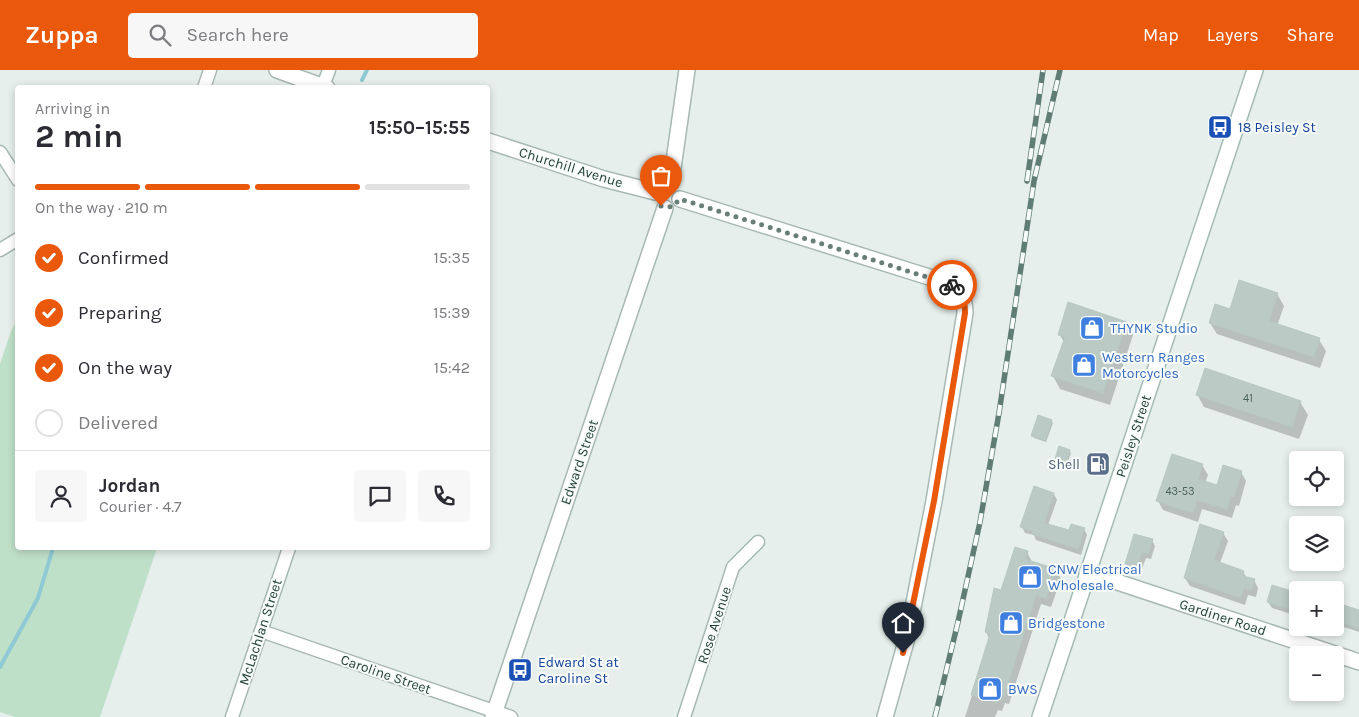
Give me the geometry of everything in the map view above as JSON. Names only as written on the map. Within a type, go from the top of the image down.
[{"type":"street","points":[[205,85],[210,70]]},
{"type":"street","points":[[277,70],[319,85]]},
{"type":"street","points":[[325,85],[329,70]]},
{"type":"street","points":[[671,182],[686,70]]},
{"type":"street","name":"Peisley Street","points":[[1040,717],[1255,70]]},
{"type":"street","name":"Churchill Avenue","points":[[490,142],[604,179],[655,192]]},
{"type":"street","points":[[0,152],[15,175]]},
{"type":"street","points":[[671,182],[680,191],[680,199],[672,207],[665,208],[656,200],[655,192],[660,185],[671,182]]},
{"type":"street","points":[[680,199],[945,282],[953,286],[963,298],[965,313],[934,501],[907,638],[885,717]]},
{"type":"street","name":"Edward Street","points":[[494,714],[665,208]]},
{"type":"street","points":[[0,250],[15,240]]},
{"type":"street","name":"Rose Avenue","points":[[684,717],[732,567],[758,542]]},
{"type":"street","name":"McLachlan Street","points":[[232,717],[288,550]]},
{"type":"street","name":"Gardiner Road","points":[[1087,572],[1359,662]]},
{"type":"street","name":"Caroline Street","points":[[261,631],[494,714],[511,717]]},
{"type":"green space","points":[[15,324],[15,550],[156,550],[100,717],[15,717],[0,712],[0,364]]},
{"type":"building","points":[[1239,280],[1278,293],[1269,321],[1320,338],[1314,357],[1209,323],[1215,304],[1230,309]]},
{"type":"building","points":[[1068,302],[1127,322],[1103,393],[1051,376],[1065,337],[1058,335]]},
{"type":"building","points":[[1205,368],[1301,401],[1292,427],[1196,395]]},
{"type":"building","points":[[1038,415],[1052,420],[1045,440],[1031,436]]},
{"type":"building","points":[[1059,446],[1070,450],[1065,466],[1054,462]]},
{"type":"building","points":[[1172,454],[1203,464],[1198,479],[1217,485],[1223,465],[1242,471],[1234,497],[1231,496],[1227,509],[1197,500],[1193,513],[1156,501]]},
{"type":"building","points":[[1034,486],[1054,493],[1044,523],[1069,530],[1071,524],[1085,528],[1078,549],[1032,534],[1033,531],[1020,527]]},
{"type":"building","points":[[1200,524],[1224,532],[1214,560],[1244,571],[1243,576],[1255,579],[1251,590],[1244,588],[1241,598],[1184,578]]},
{"type":"building","points":[[1134,534],[1153,539],[1148,554],[1142,552],[1137,568],[1125,564]]},
{"type":"building","points":[[1015,547],[1028,551],[1025,559],[1056,569],[1046,599],[1036,595],[1004,696],[1000,695],[997,703],[971,695],[990,634],[985,632],[994,588],[1001,590]]},
{"type":"building","points":[[1272,585],[1289,590],[1289,609],[1267,602]]},
{"type":"building","points":[[1344,605],[1359,610],[1359,628],[1344,623]]},
{"type":"waterway","points":[[362,80],[367,70]]},
{"type":"waterway","points":[[0,667],[38,598],[52,550]]},
{"type":"railway","points":[[1027,181],[1043,70]]},
{"type":"railway","points":[[935,717],[980,522],[999,413],[1034,181],[1060,70]]},
{"type":"way so far","points":[[661,206],[665,208],[672,207],[680,199],[952,285]]},
{"type":"place","name":"18 Peisley St","points":[[1220,127]]},
{"type":"place","name":"THYNK Studio","points":[[1092,328]]},
{"type":"place","name":"Western Ranges Motorcycles","points":[[1084,365]]},
{"type":"place","name":"Shell","points":[[1098,464]]},
{"type":"place","name":"CNW Electrical Wholesale","points":[[1030,577]]},
{"type":"place","name":"Bridgestone","points":[[1011,623]]},
{"type":"place","name":"Edward St at Caroline St","points":[[520,670]]},
{"type":"place","name":"BWS","points":[[990,689]]},
{"type":"route","points":[[903,653],[934,501],[965,313],[963,298],[952,285]]}]
